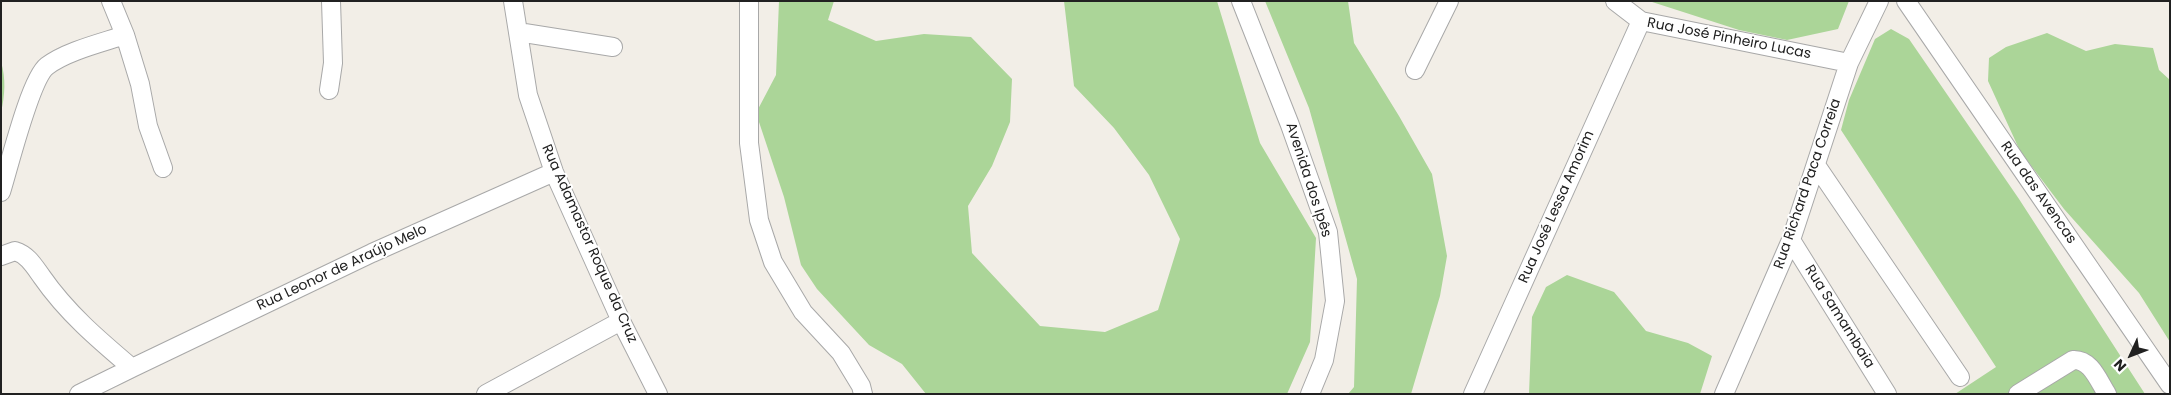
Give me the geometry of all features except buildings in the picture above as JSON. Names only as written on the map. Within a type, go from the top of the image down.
[{"type":"street","points":[[112,1],[140,84],[148,126],[163,168]]},
{"type":"street","points":[[329,90],[333,63],[331,1]]},
{"type":"street","name":"Rua Adamastor Roque da Cruz","points":[[514,1],[528,95],[554,172],[620,321],[658,394]]},
{"type":"street","points":[[749,1],[749,143],[759,220],[773,262],[803,312],[841,353],[861,386],[863,394]]},
{"type":"street","name":"Avenida dos Ipês","points":[[1242,1],[1290,125],[1328,232],[1335,301],[1324,360],[1310,394]]},
{"type":"street","points":[[1416,70],[1450,1]]},
{"type":"street","name":"Rua José Pinheiro Lucas","points":[[1615,1],[1641,21],[1849,63]]},
{"type":"street","name":"Rua Richard Paca Correia","points":[[1724,394],[1791,240],[1849,63],[1879,1]]},
{"type":"street","name":"Rua das Avencas","points":[[1906,1],[2170,385]]},
{"type":"street","name":"Rua José Lessa Amorim","points":[[1473,394],[1641,21]]},
{"type":"street","points":[[518,32],[613,47]]},
{"type":"street","points":[[1,192],[34,85],[45,67],[61,58],[125,35]]},
{"type":"street","points":[[1816,164],[1960,377]]},
{"type":"street","name":"Rua Leonor de Araújo Melo","points":[[79,394],[372,253],[554,172]]},
{"type":"street","name":"Rua Samambaia","points":[[1791,240],[1887,394]]},
{"type":"street","points":[[1,256],[15,251],[27,257],[55,296],[76,320],[132,368]]},
{"type":"street","points":[[486,394],[620,321]]},
{"type":"street","points":[[2018,394],[2073,360],[2081,359],[2088,364],[2107,394]]},
{"type":"green space","points":[[779,1],[834,1],[828,20],[876,41],[924,34],[971,37],[1012,79],[1010,122],[992,166],[968,206],[972,253],[1040,326],[1105,332],[1158,310],[1180,239],[1149,175],[1114,128],[1074,86],[1064,1],[1217,1],[1260,143],[1316,238],[1310,342],[1287,394],[926,394],[902,364],[869,345],[817,289],[801,265],[784,197],[756,113],[776,75]]},
{"type":"green space","points":[[1265,1],[1348,1],[1354,43],[1432,174],[1447,256],[1440,296],[1411,394],[1348,394],[1354,387],[1357,279],[1309,108]]},
{"type":"green space","points":[[1649,1],[1849,1],[1838,29],[1787,40],[1739,30]]},
{"type":"green space","points":[[1891,29],[1909,39],[2019,199],[2145,394],[1955,394],[1996,367],[1841,130],[1849,100],[1875,39]]},
{"type":"green space","points":[[2047,33],[2086,51],[2115,44],[2153,48],[2159,70],[2170,80],[2170,342],[2139,293],[2064,209],[2020,151],[1988,81],[1989,58],[2006,47]]},
{"type":"green space","points":[[1,62],[4,74],[4,87],[1,112]]},
{"type":"green space","points":[[1567,275],[1614,292],[1646,331],[1688,343],[1712,356],[1700,394],[1529,394],[1532,317],[1546,287]]}]
